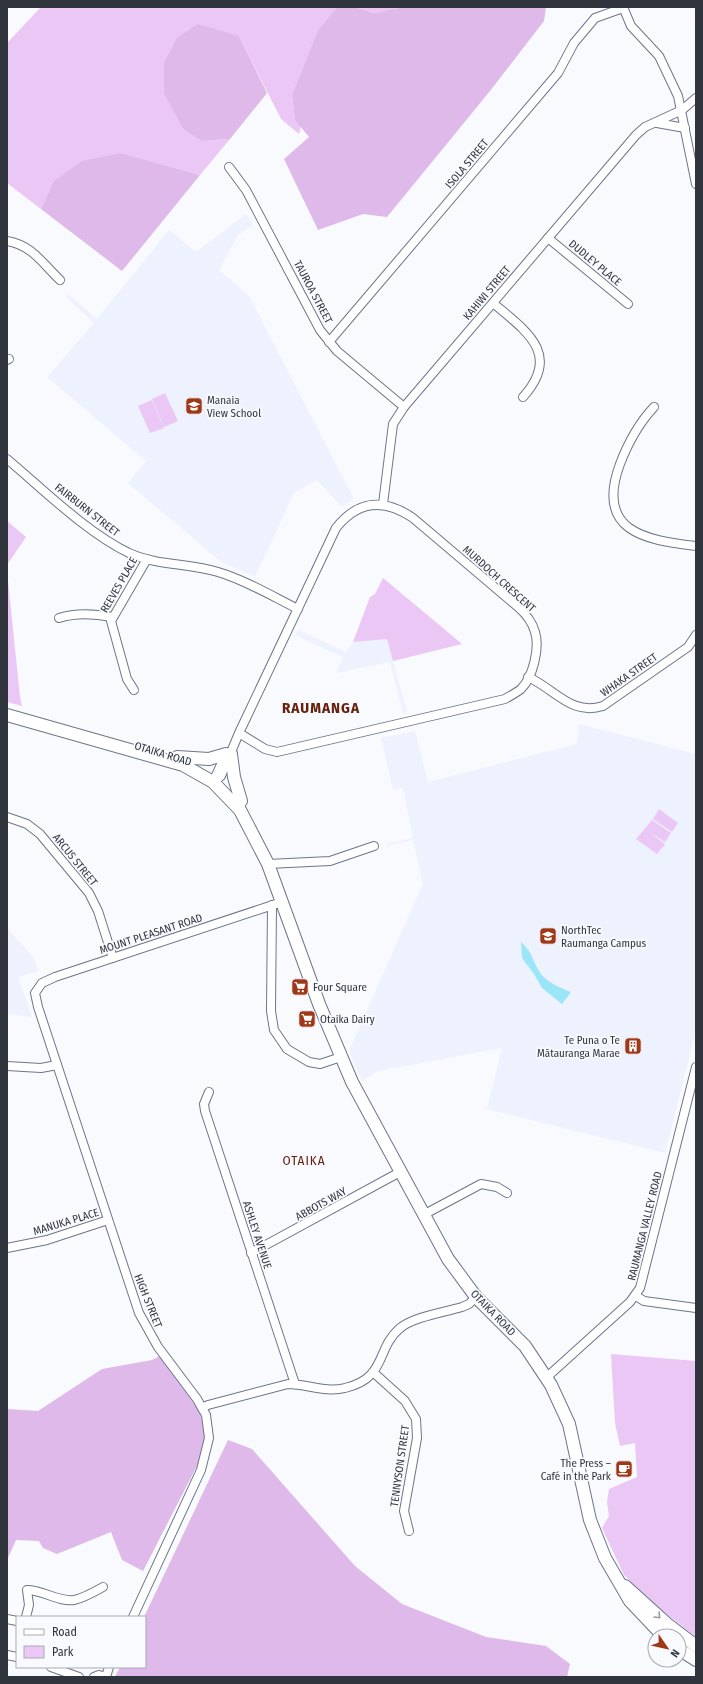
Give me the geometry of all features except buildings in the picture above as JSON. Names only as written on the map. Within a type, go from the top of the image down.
[{"type":"highway","name":"OTAIKA ROAD","points":[[7,710],[177,757],[199,766],[241,801],[258,828],[264,844],[277,903],[352,1082],[448,1259],[476,1297],[525,1346],[546,1377],[569,1424],[594,1532],[605,1558],[638,1610],[655,1628]]},
{"type":"highway","name":"OTAIKA ROAD","points":[[7,715],[176,762],[215,779],[244,818],[268,864]]},
{"type":"highway","points":[[177,757],[209,759],[230,751],[234,777],[241,801]]},
{"type":"highway","name":"OTAIKA ROAD","points":[[617,1579],[667,1624],[696,1646]]},
{"type":"highway","points":[[687,1654],[696,1660]]},
{"type":"street","points":[[623,7],[631,26],[655,52],[664,66],[682,110],[696,184]]},
{"type":"street","name":"ISOLA STREET","points":[[329,342],[558,73],[578,37],[595,18],[623,7]]},
{"type":"street","name":"KAHIWI STREET","points":[[383,504],[393,424],[404,407],[641,130],[682,110],[696,98]]},
{"type":"street","points":[[657,123],[685,128]]},
{"type":"street","name":"TAUROA STREET","points":[[229,167],[246,190],[316,323],[329,342],[404,407]]},
{"type":"street","name":"DUDLEY PLACE","points":[[548,238],[628,304]]},
{"type":"street","points":[[7,241],[22,244],[28,248],[40,257],[60,280]]},
{"type":"street","points":[[493,303],[528,333],[538,351],[539,366],[536,379],[522,397]]},
{"type":"street","points":[[654,407],[643,418],[621,461],[613,485],[613,500],[615,508],[623,521],[638,534],[660,542],[696,546]]},
{"type":"street","name":"FAIRBURN STREET","points":[[7,459],[101,536],[129,552],[147,559],[219,572],[298,609]]},
{"type":"street","name":"MURDOCH CRESCENT","points":[[215,779],[239,733],[339,524],[348,515],[363,506],[383,504],[396,508],[413,518],[526,615],[534,627],[537,640],[535,656],[528,677],[521,688],[505,698],[277,752],[266,749],[239,733]]},
{"type":"street","name":"REEVES PLACE","points":[[134,690],[127,679],[111,626],[112,617],[147,559]]},
{"type":"street","points":[[59,618],[75,615],[102,615],[112,617]]},
{"type":"street","name":"WHAKA STREET","points":[[528,677],[573,706],[588,709],[603,706],[688,647],[695,638]]},
{"type":"street","name":"ARCUS STREET","points":[[7,817],[27,824],[40,834],[89,893],[98,911],[113,958]]},
{"type":"street","points":[[268,864],[330,861],[374,846]]},
{"type":"street","name":"MOUNT PLEASANT ROAD","points":[[35,997],[39,986],[46,980],[277,903]]},
{"type":"street","name":"OTAIKA ROAD","points":[[277,903],[271,1011],[274,1030],[287,1049],[309,1062],[320,1064],[341,1057]]},
{"type":"street","name":"HIGH STREET","points":[[35,997],[143,1322],[158,1347],[202,1408],[208,1422],[209,1438],[204,1463],[133,1616]]},
{"type":"street","points":[[7,1066],[36,1068],[57,1065]]},
{"type":"street","name":"RAUMANGA VALLEY ROAD","points":[[546,1377],[636,1296],[645,1273],[696,1067]]},
{"type":"street","name":"ASHLEY AVENUE","points":[[209,1092],[204,1104],[205,1111],[295,1384]]},
{"type":"street","name":"ABBOTS WAY","points":[[251,1253],[400,1172]]},
{"type":"street","points":[[423,1215],[481,1184],[497,1187],[507,1193]]},
{"type":"street","name":"MANUKA PLACE","points":[[7,1248],[47,1240],[108,1220]]},
{"type":"street","points":[[636,1296],[644,1301],[696,1308]]},
{"type":"street","points":[[202,1408],[276,1386],[295,1384],[327,1390],[340,1389],[356,1384],[374,1372],[393,1335],[403,1325],[462,1307],[476,1297]]},
{"type":"street","name":"TENNYSON STREET","points":[[374,1372],[404,1401],[416,1419],[418,1431],[404,1511],[409,1531]]},
{"type":"street","points":[[28,1616],[29,1605],[27,1590],[35,1590],[71,1600],[82,1597],[103,1587]]},
{"type":"street","points":[[52,1668],[61,1674],[79,1677]]},
{"type":"street","points":[[94,1677],[98,1675],[106,1677]]},
{"type":"shaded area","points":[[337,7],[355,7],[374,13],[403,7],[546,7],[544,21],[490,91],[387,217],[363,214],[318,230],[284,159],[309,137],[295,120],[292,95],[318,30]]},
{"type":"shaded area","points":[[198,24],[239,36],[267,93],[230,139],[201,141],[183,129],[164,94],[164,63],[177,38]]},
{"type":"shaded area","points":[[121,153],[200,175],[122,271],[41,209],[53,182],[82,161]]},
{"type":"shaded area","name":"Manaia View School","points":[[246,214],[253,225],[238,235],[219,270],[249,296],[354,499],[342,507],[317,480],[294,493],[255,577],[220,561],[128,483],[146,461],[47,377],[94,323],[66,297],[68,294],[97,319],[169,230],[196,252]]},
{"type":"shaded area","points":[[298,630],[346,652],[353,642],[387,639],[407,712],[403,713],[390,662],[336,673],[343,657],[295,635]]},
{"type":"shaded area","name":"NorthTec Raumanga Campus","points":[[579,724],[696,754],[696,1030],[665,1153],[487,1109],[502,1048],[378,1071],[362,1081],[349,1051],[423,884],[413,840],[386,846],[386,844],[413,838],[403,788],[393,790],[381,738],[415,731],[428,782],[577,744]]},
{"type":"shaded area","points":[[7,928],[35,959],[38,971],[18,977],[32,1017],[7,1014]]},
{"type":"shaded area","points":[[160,1356],[200,1412],[206,1438],[201,1458],[143,1571],[122,1560],[111,1532],[57,1554],[43,1548],[39,1541],[16,1540],[7,1560],[7,1409],[38,1411],[102,1369],[152,1360]]},
{"type":"shaded area","points":[[228,1440],[252,1449],[355,1566],[402,1604],[486,1637],[546,1646],[570,1664],[567,1677],[115,1677],[120,1668],[146,1668],[146,1616],[144,1616]]},
{"type":"green space","points":[[41,7],[337,7],[318,30],[292,95],[295,120],[301,126],[299,134],[281,119],[239,36],[164,94],[183,129],[201,141],[230,139],[200,175],[121,153],[53,182],[41,209],[7,183],[7,43]]},
{"type":"green space","points":[[355,7],[403,7],[374,13]]},
{"type":"green space","points":[[165,393],[178,421],[164,427],[152,399]]},
{"type":"green space","points":[[152,400],[164,428],[150,433],[138,406]]},
{"type":"green space","points":[[7,521],[26,537],[7,565]]},
{"type":"green space","points":[[7,571],[20,697],[22,706],[7,702]]},
{"type":"green space","points":[[383,578],[462,644],[393,661],[387,639],[353,642],[370,597],[375,594]]},
{"type":"green space","points":[[659,809],[678,823],[672,832],[653,819]]},
{"type":"green space","points":[[652,820],[671,833],[665,842],[649,832],[665,844],[657,854],[636,839]]},
{"type":"green space","points":[[611,1354],[696,1361],[696,1637],[687,1630],[687,1628],[684,1628],[651,1602],[624,1575],[602,1528],[609,1516],[607,1502],[609,1489],[637,1477],[635,1443],[620,1446],[615,1423]]},
{"type":"water","points":[[521,942],[530,953],[538,970],[547,980],[571,992],[562,1004],[542,988],[522,958]]},
{"type":"place","name":"Manaia View School","points":[[194,406]]},
{"type":"place","name":"NorthTec Raumanga Campus","points":[[548,936]]},
{"type":"place","name":"Four Square","points":[[300,987]]},
{"type":"place","name":"Otaika Dairy","points":[[307,1019]]},
{"type":"place","name":"Te Puna o Te Mātauranga Marae","points":[[633,1046]]},
{"type":"place","name":"The Press – Café in the Park","points":[[624,1469]]},
{"type":"district","name":"RAUMANGA","points":[[321,708]]},
{"type":"district","name":"OTAIKA","points":[[304,1160]]}]
